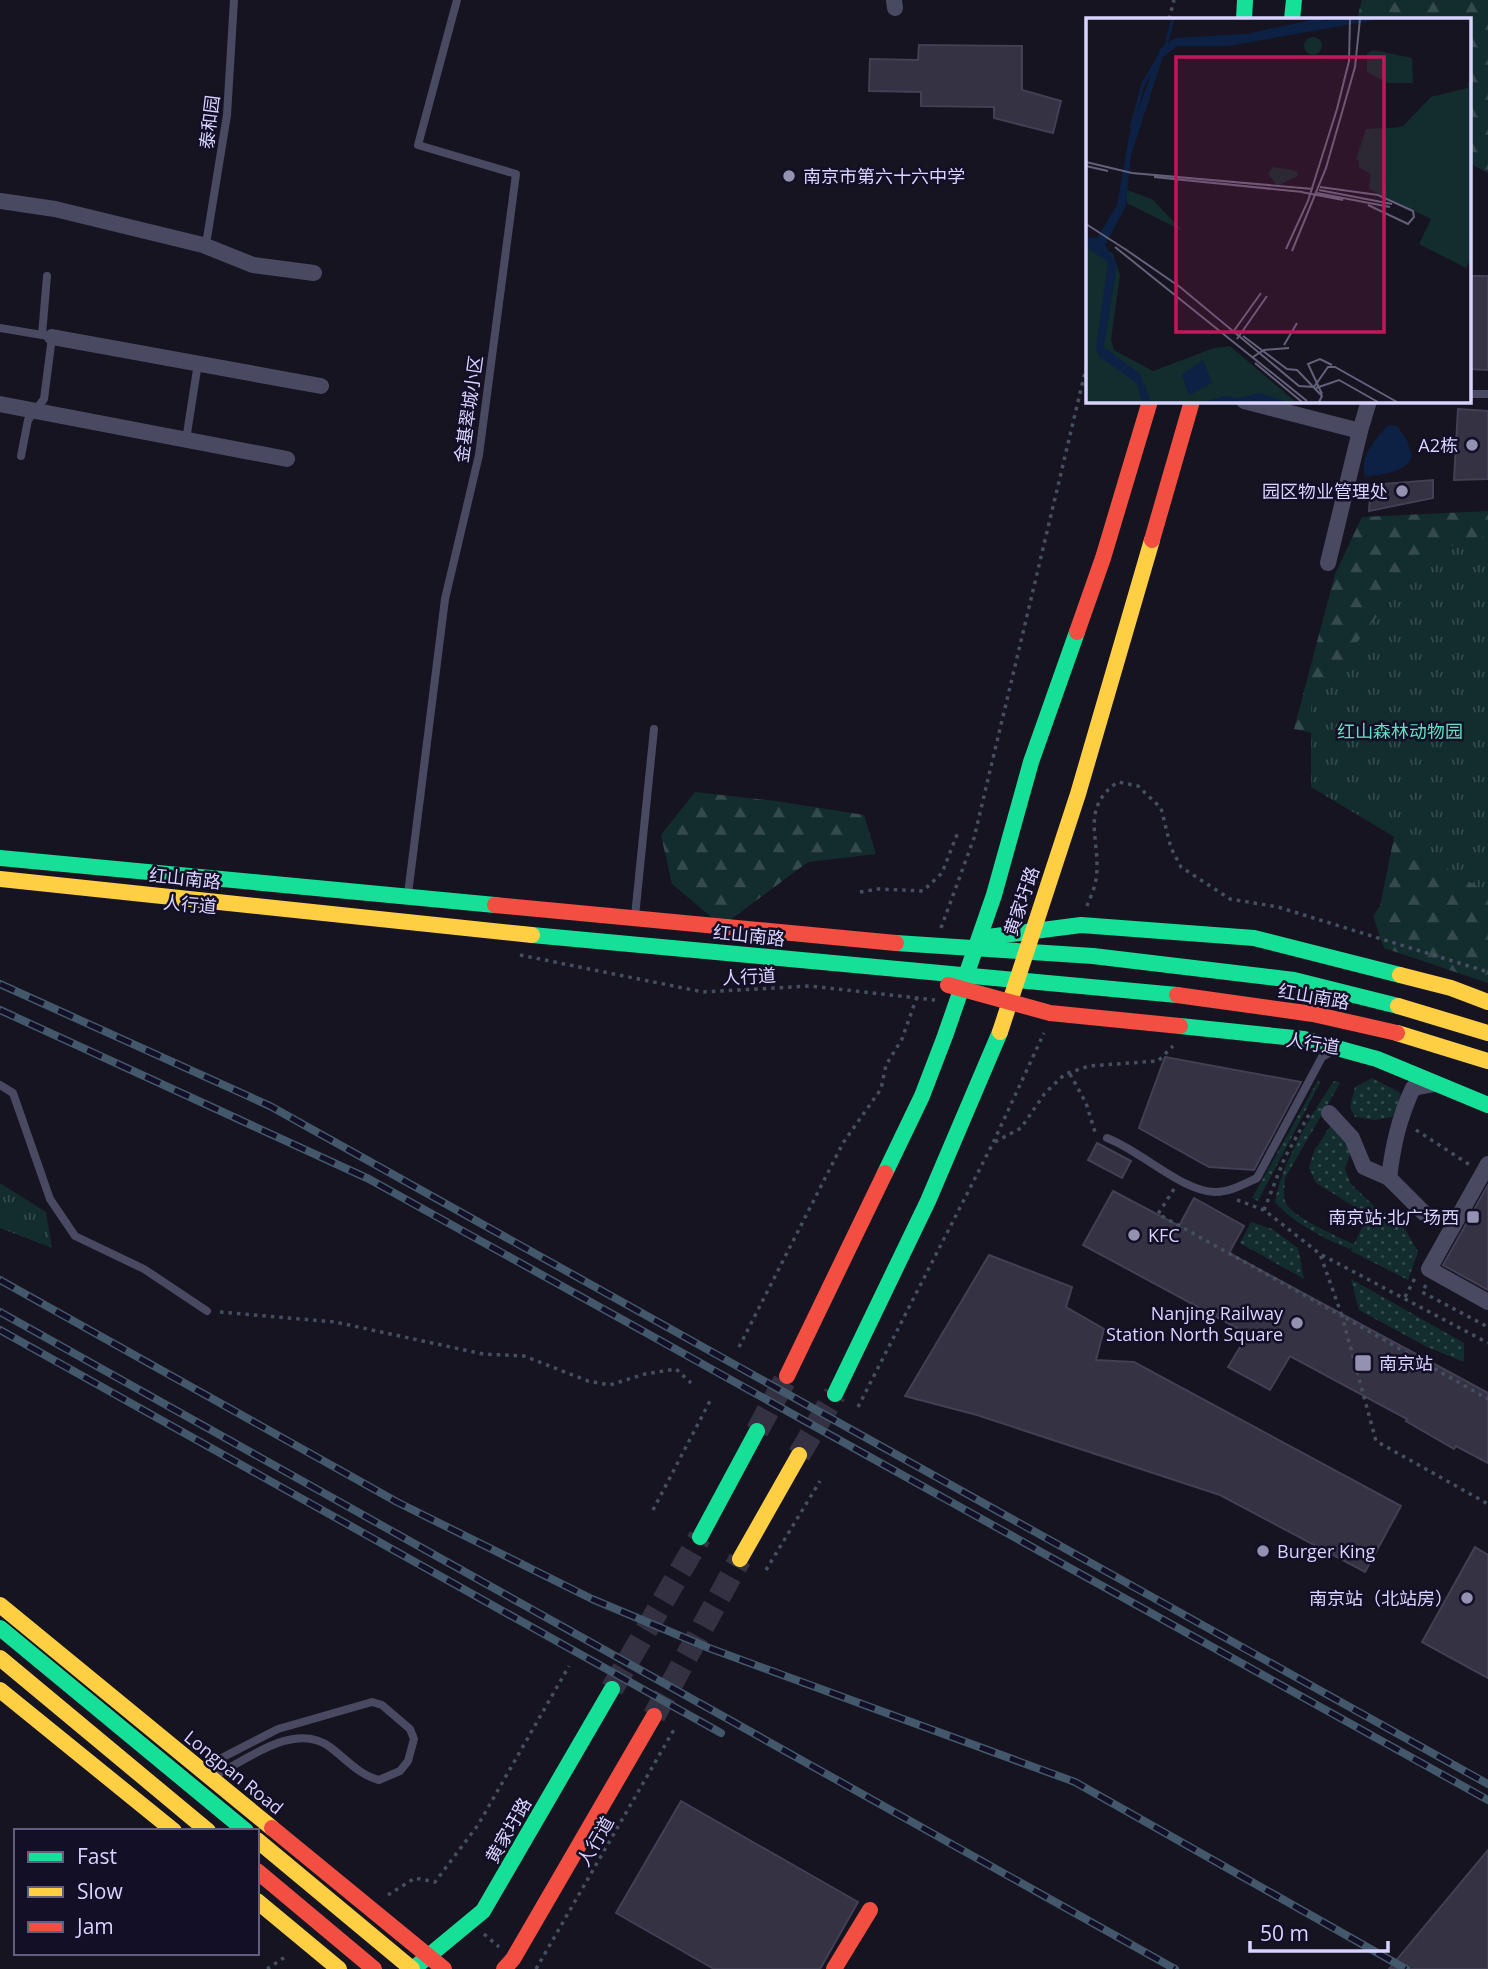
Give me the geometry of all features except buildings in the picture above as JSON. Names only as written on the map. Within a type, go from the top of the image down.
[{"type":"main road","points":[[1244,18],[1245,0]]},
{"type":"main road","points":[[1292,18],[1294,0]]},
{"type":"main road","name":"黄家圩路","points":[[787,1376],[922,1096],[994,895],[1031,762],[1103,558],[1150,402]]},
{"type":"main road","name":"黄家圩路","points":[[835,1394],[928,1201],[994,1049],[1015,978],[1078,794],[1192,402]]},
{"type":"main road","name":"红山南路","points":[[0,858],[938,946],[976,943],[1024,951],[1294,980],[1455,1021],[1488,1033]]},
{"type":"main road","name":"红山南路","points":[[0,879],[894,970],[960,989],[1015,978],[1315,1014],[1399,1033],[1488,1061]]},
{"type":"main road","points":[[976,943],[1032,931],[1081,925],[1254,938],[1451,988],[1488,1002]]},
{"type":"main road","points":[[894,970],[1050,1013],[1304,1039],[1377,1059],[1488,1105]]},
{"type":"main road","points":[[700,1536],[757,1431]]},
{"type":"main road","points":[[740,1559],[799,1455]]},
{"type":"main road","name":"Longpan Road","points":[[0,1605],[444,1969]]},
{"type":"main road","name":"Longpan Road","points":[[0,1628],[244,1829]]},
{"type":"main road","points":[[0,1658],[206,1829]]},
{"type":"main road","points":[[0,1689],[172,1829]]},
{"type":"main road","name":"黄家圩路","points":[[413,1969],[483,1911],[612,1689]]},
{"type":"main road","points":[[504,1969],[513,1959],[654,1716]]},
{"type":"main road","points":[[259,1842],[413,1969]]},
{"type":"main road","points":[[259,1873],[374,1969]]},
{"type":"main road","points":[[259,1903],[339,1969]]},
{"type":"main road","points":[[834,1969],[870,1910]]},
{"type":"street","points":[[0,201],[55,209],[203,246],[253,265],[314,273]]},
{"type":"street","points":[[47,336],[321,386]]},
{"type":"street","points":[[1248,402],[1360,431]]},
{"type":"street","points":[[1328,563],[1369,402]]},
{"type":"street","points":[[0,404],[287,460]]},
{"type":"street","points":[[1389,1178],[1402,1111],[1413,1088],[1438,1083]]},
{"type":"street","points":[[1329,1114],[1340,1122],[1352,1138],[1364,1167],[1389,1178],[1424,1213]]},
{"type":"street","points":[[1481,1166],[1429,1269],[1488,1302]]},
{"type":"lane","name":"泰和园","points":[[203,246],[207,238],[227,115],[234,0]]},
{"type":"lane","name":"金基翠城小区","points":[[408,897],[445,599],[479,455],[516,174],[418,145],[457,0]]},
{"type":"lane","points":[[21,456],[28,420],[44,399],[47,276]]},
{"type":"lane","points":[[0,328],[47,336]]},
{"type":"lane","points":[[186,440],[198,363]]},
{"type":"lane","points":[[1470,394],[1488,394]]},
{"type":"lane","points":[[635,916],[654,729]]},
{"type":"lane","points":[[1107,1138],[1124,1144],[1180,1179],[1212,1192],[1225,1191],[1257,1178],[1322,1057],[1337,1048]]},
{"type":"lane","points":[[0,1085],[13,1093],[50,1199],[75,1236],[144,1269],[207,1311]]},
{"type":"lane","points":[[363,1702],[382,1705],[410,1730],[414,1739],[408,1761],[390,1777],[371,1778],[328,1745],[316,1739],[302,1737],[285,1740],[205,1774],[278,1728],[363,1702]]},
{"type":"path","points":[[1169,18],[1174,0]]},
{"type":"path","points":[[938,946],[974,838],[1086,369]]},
{"type":"path","points":[[860,892],[878,889],[923,891],[942,873],[958,832]]},
{"type":"path","name":"人行道","points":[[515,954],[703,992],[810,986],[917,996],[960,989]]},
{"type":"path","points":[[738,1347],[843,1143],[881,1089],[886,1065],[902,1039],[923,979]]},
{"type":"path","points":[[993,1143],[1021,1128],[1045,1093],[1065,1074],[1089,1066],[1158,1061],[1166,1050],[1176,1044]]},
{"type":"path","points":[[1070,1074],[1086,1103],[1097,1137],[1107,1138]]},
{"type":"path","points":[[1264,1210],[1285,1157],[1315,1104]]},
{"type":"path","points":[[1419,1119],[1415,1132],[1481,1166]]},
{"type":"path","points":[[1180,1179],[1158,1214],[1488,1399]]},
{"type":"path","points":[[1225,1191],[1239,1202],[1264,1210],[1320,1254],[1488,1343]]},
{"type":"path","points":[[1320,1254],[1342,1316],[1376,1441],[1488,1504]]},
{"type":"path","points":[[1405,1297],[1417,1273]]},
{"type":"path","points":[[1453,1308],[1488,1327]]},
{"type":"path","points":[[207,1311],[335,1322],[483,1354],[524,1356],[588,1381],[610,1385],[645,1374],[676,1369],[691,1383]]},
{"type":"path","points":[[653,1510],[711,1399]]},
{"type":"path","points":[[766,1570],[820,1481]]},
{"type":"path","points":[[367,1908],[415,1878],[435,1882],[478,1825],[569,1666]]},
{"type":"path","name":"人行道","points":[[536,1969],[676,1726]]},
{"type":"path","points":[[267,1969],[307,1944]]},
{"type":"green space","points":[[1362,0],[1488,0],[1488,173],[1470,164],[1470,18],[1357,18]]},
{"type":"green space","name":"红山森林动物园","points":[[1488,511],[1488,983],[1384,948],[1373,916],[1380,906],[1402,798],[1322,735],[1294,729],[1335,574],[1362,517]]},
{"type":"green space","name":"红山森林动物园","points":[[1488,535],[1488,893],[1311,787],[1311,702],[1425,554]]},
{"type":"green space","points":[[695,792],[864,815],[876,854],[808,862],[722,926],[672,884],[661,835]]},
{"type":"green space","points":[[1372,1078],[1399,1092],[1404,1101],[1392,1117],[1375,1120],[1355,1117],[1350,1107],[1355,1087]]},
{"type":"green space","points":[[1318,1080],[1320,1083],[1258,1201],[1252,1198]]},
{"type":"green space","points":[[1334,1081],[1340,1082],[1339,1085],[1285,1178],[1285,1202],[1308,1222],[1354,1244],[1368,1215],[1316,1183],[1309,1168],[1314,1151],[1331,1125],[1345,1140],[1351,1153],[1345,1168],[1350,1183],[1377,1209],[1391,1214],[1402,1224],[1418,1252],[1408,1280],[1351,1251],[1352,1247],[1350,1249],[1310,1230],[1275,1202],[1291,1155],[1307,1123]]},
{"type":"green space","points":[[0,1183],[46,1212],[52,1248],[0,1228]]},
{"type":"green space","points":[[1251,1222],[1272,1229],[1298,1248],[1304,1279],[1240,1243]]},
{"type":"green space","points":[[1351,1279],[1464,1343],[1464,1362],[1427,1347],[1359,1310]]},
{"type":"water","points":[[1388,425],[1397,426],[1407,440],[1412,457],[1397,470],[1365,477],[1366,455]]},
{"type":"tunnel","points":[[757,1431],[787,1376]]},
{"type":"tunnel","points":[[799,1455],[835,1394]]},
{"type":"tunnel","points":[[612,1689],[700,1537]]},
{"type":"tunnel","points":[[654,1716],[740,1559]]},
{"type":"railway","points":[[0,984],[270,1106],[1488,1784]]},
{"type":"railway","points":[[0,1010],[369,1179],[1488,1800]]},
{"type":"railway","points":[[0,1280],[397,1502],[592,1599],[709,1648],[1075,1782],[1406,1969]]},
{"type":"railway","points":[[0,1312],[1175,1969]]},
{"type":"railway","points":[[0,1330],[721,1733]]},
{"type":"traffic: fast","points":[[1244,18],[1245,0]]},
{"type":"traffic: fast","points":[[1292,18],[1294,0]]},
{"type":"traffic: fast","points":[[885,1173],[922,1096],[945,1036],[994,895],[1031,762],[1077,632]]},
{"type":"traffic: fast","points":[[0,858],[495,905]]},
{"type":"traffic: fast","points":[[980,938],[1081,925],[1254,938],[1400,975]]},
{"type":"traffic: fast","points":[[532,935],[1177,995]]},
{"type":"traffic: fast","points":[[896,943],[1093,956],[1294,980],[1398,1006]]},
{"type":"traffic: fast","points":[[1180,1026],[1304,1039],[1377,1059],[1488,1105]]},
{"type":"traffic: fast","points":[[835,1394],[928,1201],[1000,1032]]},
{"type":"traffic: fast","points":[[700,1537],[757,1431]]},
{"type":"traffic: fast","points":[[0,1628],[244,1829]]},
{"type":"traffic: fast","points":[[413,1969],[483,1911],[612,1689]]},
{"type":"traffic: slow","points":[[1000,1032],[1078,794],[1152,540]]},
{"type":"traffic: slow","points":[[0,879],[532,935]]},
{"type":"traffic: slow","points":[[1400,975],[1451,988],[1488,1002]]},
{"type":"traffic: slow","points":[[1398,1006],[1488,1033]]},
{"type":"traffic: slow","points":[[1397,1033],[1488,1061]]},
{"type":"traffic: slow","points":[[740,1559],[799,1455]]},
{"type":"traffic: slow","points":[[0,1605],[272,1828]]},
{"type":"traffic: slow","points":[[0,1658],[206,1829]]},
{"type":"traffic: slow","points":[[0,1690],[172,1829]]},
{"type":"traffic: slow","points":[[259,1842],[412,1969]]},
{"type":"traffic: slow","points":[[259,1903],[339,1969]]},
{"type":"traffic: jam","points":[[1077,632],[1103,558],[1150,402]]},
{"type":"traffic: jam","points":[[1152,540],[1192,402]]},
{"type":"traffic: jam","points":[[495,905],[896,943]]},
{"type":"traffic: jam","points":[[948,985],[1050,1013],[1180,1026]]},
{"type":"traffic: jam","points":[[1177,995],[1313,1014],[1397,1033]]},
{"type":"traffic: jam","points":[[787,1376],[885,1173]]},
{"type":"traffic: jam","points":[[504,1969],[513,1959],[654,1716]]},
{"type":"traffic: jam","points":[[272,1828],[444,1969]]},
{"type":"traffic: jam","points":[[259,1873],[374,1969]]},
{"type":"traffic: jam","points":[[834,1969],[870,1910]]},
{"type":"place","name":"南京市第六十六中学","points":[[789,176]]},
{"type":"place","name":"A2栋","points":[[1472,445]]},
{"type":"place","name":"园区物业管理处","points":[[1402,491]]},
{"type":"place","name":"南京站·北广场西","points":[[1473,1217]]},
{"type":"place","name":"KFC","points":[[1134,1235]]},
{"type":"place","name":"Nanjing Railway Station North Square","points":[[1297,1323]]},
{"type":"place","name":"南京站","points":[[1363,1363]]},
{"type":"place","name":"Burger King","points":[[1263,1551]]},
{"type":"place","name":"南京站（北站房）","points":[[1467,1598]]}]
